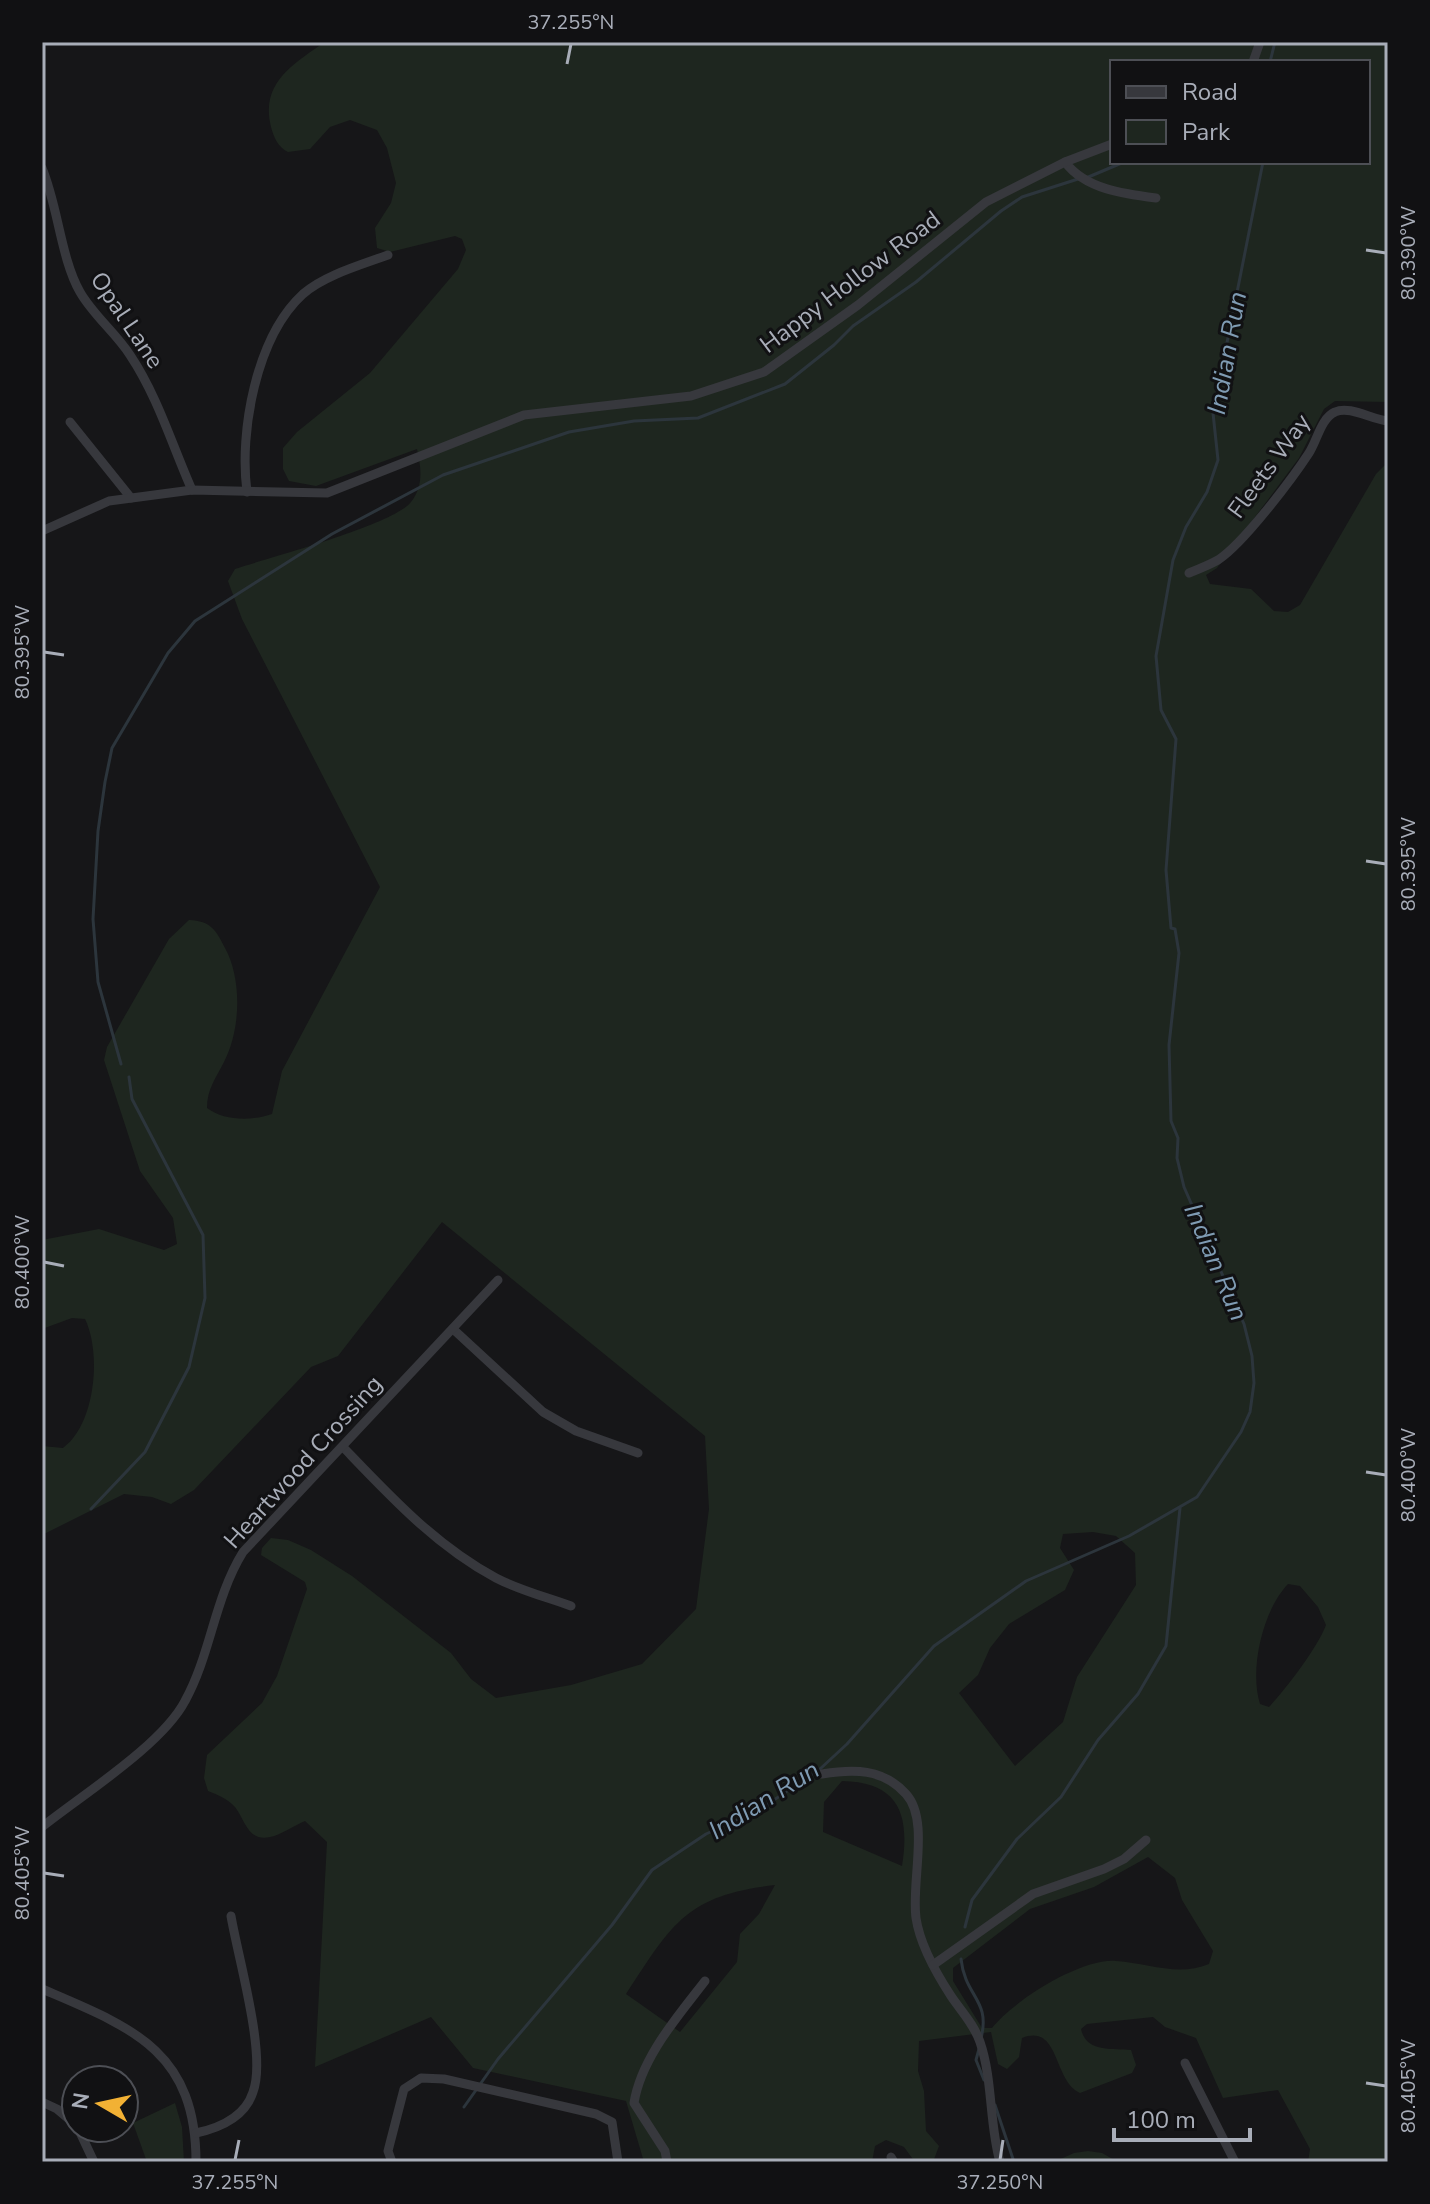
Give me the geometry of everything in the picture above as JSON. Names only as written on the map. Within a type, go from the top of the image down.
[{"type":"street","name":"Happy Hollow Road","points":[[42,531],[109,501],[131,498],[192,490],[327,493],[524,415],[691,396],[764,372],[858,305],[986,202],[1065,162],[1110,145]]},
{"type":"street","points":[[1065,162],[1073,173],[1116,193],[1156,198]]},
{"type":"street","name":"Opal Lane","points":[[42,168],[62,227],[67,260],[80,292],[130,354],[192,490]]},
{"type":"street","points":[[247,492],[243,442],[257,376],[276,332],[303,294],[344,272],[388,255]]},
{"type":"street","name":"Fleets Way","points":[[1189,573],[1217,560],[1237,544],[1309,453],[1326,420],[1335,412],[1349,409],[1363,417],[1388,421]]},
{"type":"street","points":[[70,422],[131,498]]},
{"type":"street","name":"Heartwood Crossing","points":[[42,1827],[173,1720],[195,1680],[222,1592],[243,1552],[498,1280]]},
{"type":"street","points":[[453,1329],[543,1412],[576,1431],[638,1453]]},
{"type":"street","points":[[343,1447],[426,1531],[463,1558],[499,1579],[571,1606]]},
{"type":"street","points":[[822,1774],[846,1770],[875,1772],[891,1780],[913,1803],[920,1832],[913,1897],[917,1923],[933,1965],[981,2043],[1000,2162]]},
{"type":"street","points":[[933,1965],[1033,1894],[1114,1864],[1146,1840]]},
{"type":"street","points":[[196,2133],[226,2124],[253,2093],[255,2049],[231,1916]]},
{"type":"street","points":[[667,2162],[665,2151],[634,2103],[637,2088],[674,2021],[705,1981]]},
{"type":"street","points":[[42,1989],[122,2023],[140,2036],[179,2082],[196,2133],[196,2162]]},
{"type":"street","points":[[1185,2063],[1235,2162]]},
{"type":"street","points":[[392,2162],[388,2151],[404,2089],[421,2078],[444,2079],[596,2114],[612,2122],[618,2162]]},
{"type":"street","points":[[42,2102],[60,2112]]},
{"type":"street","points":[[85,2144],[94,2162]]},
{"type":"green space","points":[[325,42],[1388,42],[1388,402],[1335,401],[1324,409],[1299,458],[1217,568],[1206,575],[1210,584],[1251,589],[1274,611],[1288,612],[1300,605],[1376,474],[1388,462],[1388,2162],[1308,2162],[1310,2149],[1278,2090],[1223,2098],[1196,2038],[1165,2027],[1153,2017],[1087,2024],[1081,2029],[1084,2037],[1094,2046],[1131,2050],[1136,2065],[1132,2073],[1080,2093],[1071,2087],[1050,2046],[1034,2036],[1022,2038],[1019,2057],[1007,2069],[998,2064],[991,2032],[919,2041],[918,2071],[924,2091],[926,2131],[939,2146],[933,2162],[915,2162],[904,2147],[886,2140],[875,2146],[872,2162],[644,2162],[626,2101],[473,2068],[431,2017],[315,2067],[327,1842],[305,1821],[274,1836],[257,1836],[248,1829],[232,1804],[208,1791],[204,1778],[207,1755],[262,1703],[277,1676],[307,1589],[305,1582],[261,1555],[262,1548],[271,1538],[288,1540],[311,1550],[352,1576],[451,1653],[471,1679],[496,1698],[571,1685],[642,1664],[696,1609],[709,1509],[705,1436],[442,1222],[338,1356],[311,1367],[194,1490],[171,1504],[152,1497],[124,1494],[42,1535],[42,1446],[63,1448],[74,1437],[89,1406],[94,1369],[85,1319],[72,1318],[42,1329],[42,1240],[99,1229],[164,1250],[177,1244],[173,1218],[140,1171],[104,1060],[107,1047],[169,939],[189,920],[203,922],[215,931],[222,942],[231,960],[237,989],[234,1035],[210,1089],[207,1108],[238,1118],[272,1114],[282,1071],[380,887],[242,619],[228,581],[235,569],[381,521],[411,502],[420,483],[417,449],[316,486],[289,481],[283,469],[283,448],[297,432],[370,373],[458,269],[466,250],[462,239],[455,236],[390,252],[377,248],[375,228],[391,203],[396,183],[387,148],[377,130],[350,120],[330,127],[310,149],[288,152],[279,145],[271,127],[270,98],[282,76]],"holes":[[[1093,1532],[1116,1536],[1135,1553],[1136,1585],[1077,1677],[1063,1722],[1015,1766],[959,1693],[978,1675],[990,1648],[1009,1624],[1065,1590],[1074,1570],[1060,1548],[1063,1534]],[[1288,1584],[1300,1586],[1318,1607],[1326,1625],[1309,1656],[1269,1707],[1260,1704],[1257,1658],[1265,1624]],[[842,1781],[877,1788],[889,1795],[897,1805],[904,1832],[902,1866],[823,1832],[824,1802]],[[1148,1857],[1175,1878],[1182,1900],[1213,1951],[1209,1964],[1186,1969],[1116,1961],[1085,1966],[1031,1994],[992,2028],[982,2028],[953,1981],[953,1968],[1030,1909],[1094,1887]],[[775,1885],[759,1914],[740,1934],[737,1962],[680,2032],[626,1994],[656,1949],[684,1917],[721,1896]]]},
{"type":"green space","points":[[175,2103],[182,2127],[184,2162],[147,2162],[140,2142],[140,2120]]},
{"type":"green space","points":[[1074,2153],[1102,2153],[1118,2162],[1054,2162]]},
{"type":"waterway","name":"Indian Run","points":[[1270,60],[1275,42]]},
{"type":"waterway","points":[[1086,178],[1119,164]]},
{"type":"waterway","name":"Indian Run","points":[[464,2107],[498,2059],[612,1925],[652,1870],[706,1834],[759,1810],[820,1769],[847,1744],[934,1646],[1026,1581],[1129,1536],[1197,1497],[1241,1432],[1250,1412],[1254,1383],[1252,1356],[1244,1324],[1184,1187],[1177,1158],[1178,1138],[1171,1121],[1169,1045],[1179,953],[1175,929],[1171,928],[1166,870],[1176,739],[1161,710],[1156,656],[1173,560],[1186,527],[1207,492],[1218,460],[1213,413],[1263,164]]},
{"type":"waterway","points":[[121,1064],[98,982],[93,919],[98,831],[105,782],[112,748],[168,653],[195,621],[332,534],[443,475],[569,432],[634,421],[698,418],[785,384],[853,326],[916,282],[1001,211],[1022,197],[1078,179]]},
{"type":"waterway","points":[[91,1509],[145,1452],[189,1367],[205,1298],[203,1235],[132,1099],[129,1077]]},
{"type":"waterway","points":[[965,1927],[972,1900],[1017,1839],[1061,1797],[1098,1740],[1138,1694],[1166,1646],[1180,1508]]},
{"type":"waterway","points":[[961,1959],[963,1972],[983,2015],[981,2038]]},
{"type":"waterway","points":[[979,2049],[976,2060],[984,2080]]},
{"type":"waterway","points":[[995,2105],[1014,2162]]}]
